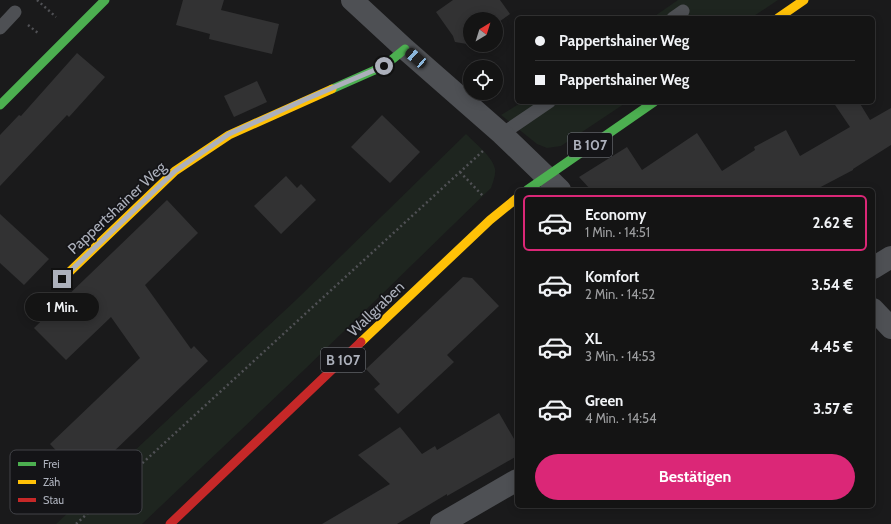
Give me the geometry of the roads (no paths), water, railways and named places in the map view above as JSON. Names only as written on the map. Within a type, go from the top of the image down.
[{"type":"main road","points":[[0,105],[105,0]]},
{"type":"main road","points":[[781,16],[804,0]]},
{"type":"main road","name":"Pappertshainer Weg","points":[[62,279],[175,171],[229,134],[384,66],[406,49]]},
{"type":"main road","name":"B 107","points":[[534,188],[553,183],[652,104]]},
{"type":"main road","name":"Wallgraben","points":[[170,524],[490,220],[515,200]]},
{"type":"street","points":[[352,0],[502,134],[553,183]]},
{"type":"street","points":[[875,267],[891,257]]},
{"type":"street","points":[[875,311],[891,328]]},
{"type":"street","points":[[441,524],[515,481]]},
{"type":"lane","points":[[0,28],[15,12]]},
{"type":"lane","points":[[502,134],[546,104]]}]
